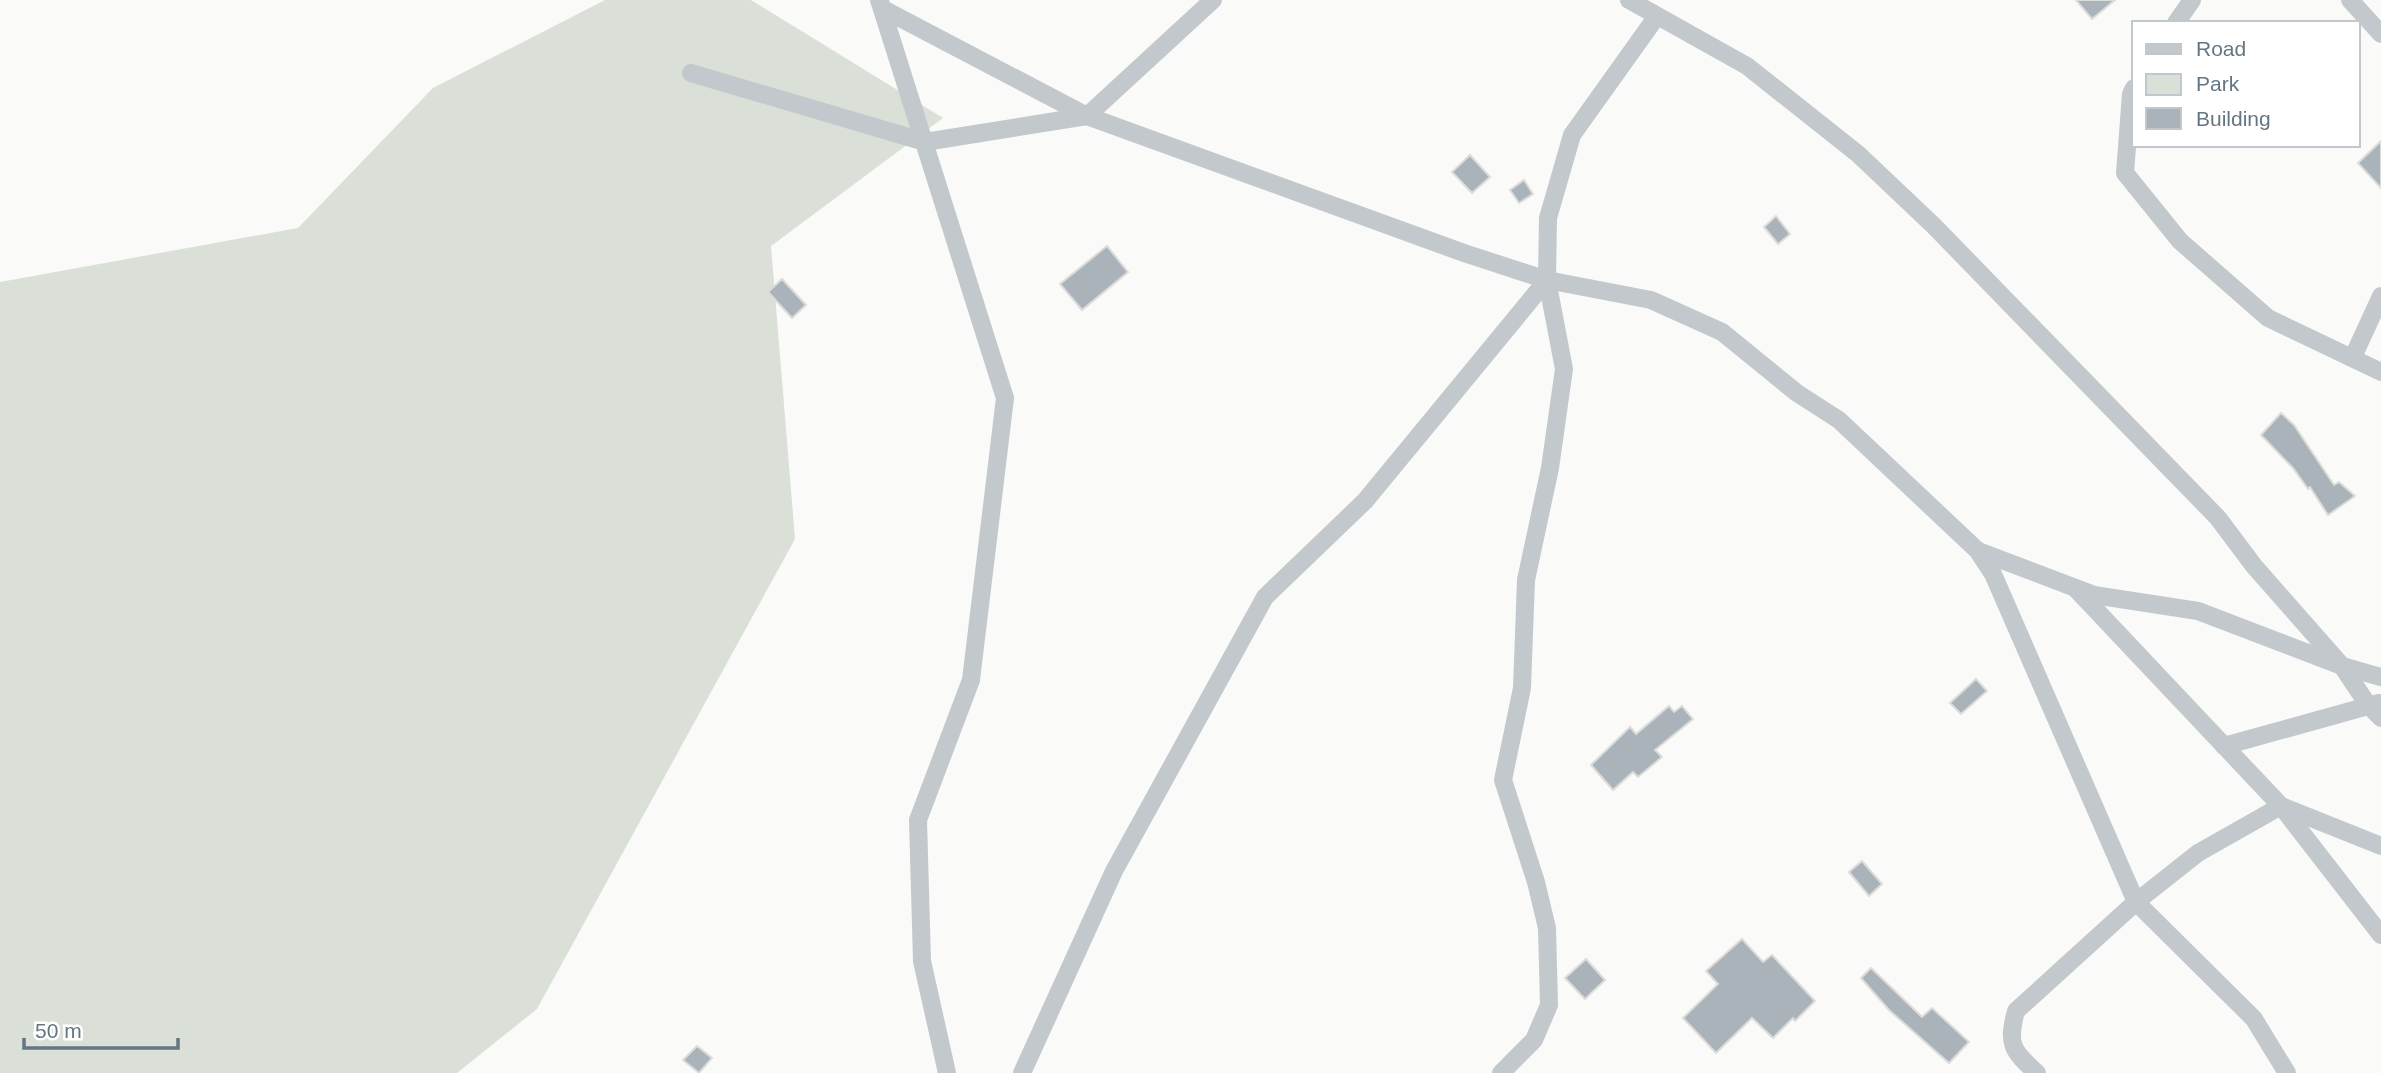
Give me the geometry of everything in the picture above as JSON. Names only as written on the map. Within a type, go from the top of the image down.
[{"type":"street","points":[[691,73],[925,142],[1087,116],[1213,0]]},
{"type":"street","points":[[1629,0],[1747,66],[1858,154],[1934,226],[2218,518],[2254,566],[2374,704],[2381,718]]},
{"type":"street","points":[[2177,21],[2192,0]]},
{"type":"street","points":[[2350,0],[2381,34]]},
{"type":"street","points":[[880,3],[1087,116],[1464,253],[1547,280],[1651,300],[1722,332],[1797,393],[1839,420],[1963,533],[1978,551],[1998,586],[2136,902],[2254,1019],[2287,1073]]},
{"type":"street","points":[[880,3],[1006,398],[971,680],[918,821],[922,961],[947,1073]]},
{"type":"street","points":[[1501,1073],[1534,1040],[1549,1005],[1546,928],[1536,882],[1503,780],[1522,688],[1526,580],[1550,468],[1564,369],[1547,280],[1548,218],[1572,135],[1657,16]]},
{"type":"street","points":[[2132,92],[2125,173],[2180,241],[2267,318],[2381,372]]},
{"type":"street","points":[[1022,1073],[1114,872],[1265,597],[1365,501],[1547,280]]},
{"type":"street","points":[[2353,357],[2381,296]]},
{"type":"street","points":[[1978,551],[2094,595],[2198,611],[2342,666],[2381,677]]},
{"type":"street","points":[[2075,587],[2281,806],[2381,935]]},
{"type":"street","points":[[2224,746],[2374,704]]},
{"type":"street","points":[[2037,1073],[2016,1054],[2010,1033],[2016,1011],[2136,902],[2198,853],[2281,806]]},
{"type":"street","points":[[2281,806],[2381,846]]},
{"type":"green space","points":[[605,0],[751,0],[943,118],[771,246],[795,539],[537,1009],[457,1073],[0,1073],[0,282],[298,228],[433,88]]},
{"type":"building","points":[[2076,0],[2115,0],[2092,19]]},
{"type":"building","points":[[2381,141],[2381,188],[2358,163]]},
{"type":"building","points":[[1470,155],[1490,177],[1472,193],[1452,172]]},
{"type":"building","points":[[1524,180],[1533,194],[1519,203],[1510,190]]},
{"type":"building","points":[[1776,216],[1790,234],[1778,244],[1764,227]]},
{"type":"building","points":[[1107,246],[1128,272],[1082,310],[1060,284]]},
{"type":"building","points":[[782,279],[806,305],[792,318],[768,292]]},
{"type":"building","points":[[2281,413],[2294,425],[2334,485],[2339,482],[2355,496],[2328,515],[2310,487],[2308,489],[2293,468],[2261,435]]},
{"type":"building","points":[[1976,679],[1987,691],[1961,714],[1950,703]]},
{"type":"building","points":[[1669,706],[1674,712],[1682,706],[1693,719],[1655,750],[1662,757],[1638,777],[1633,772],[1613,790],[1591,765],[1630,727],[1636,734]]},
{"type":"building","points":[[1862,861],[1882,884],[1869,896],[1849,872]]},
{"type":"building","points":[[1742,939],[1763,962],[1772,955],[1815,1001],[1773,1038],[1752,1018],[1716,1053],[1683,1018],[1718,984],[1706,971]]},
{"type":"building","points":[[1586,959],[1605,980],[1585,999],[1565,978]]},
{"type":"building","points":[[1871,968],[1922,1017],[1932,1008],[1969,1042],[1949,1063],[1889,1010],[1861,978]]},
{"type":"building","points":[[697,1046],[712,1058],[699,1073],[683,1060]]}]
